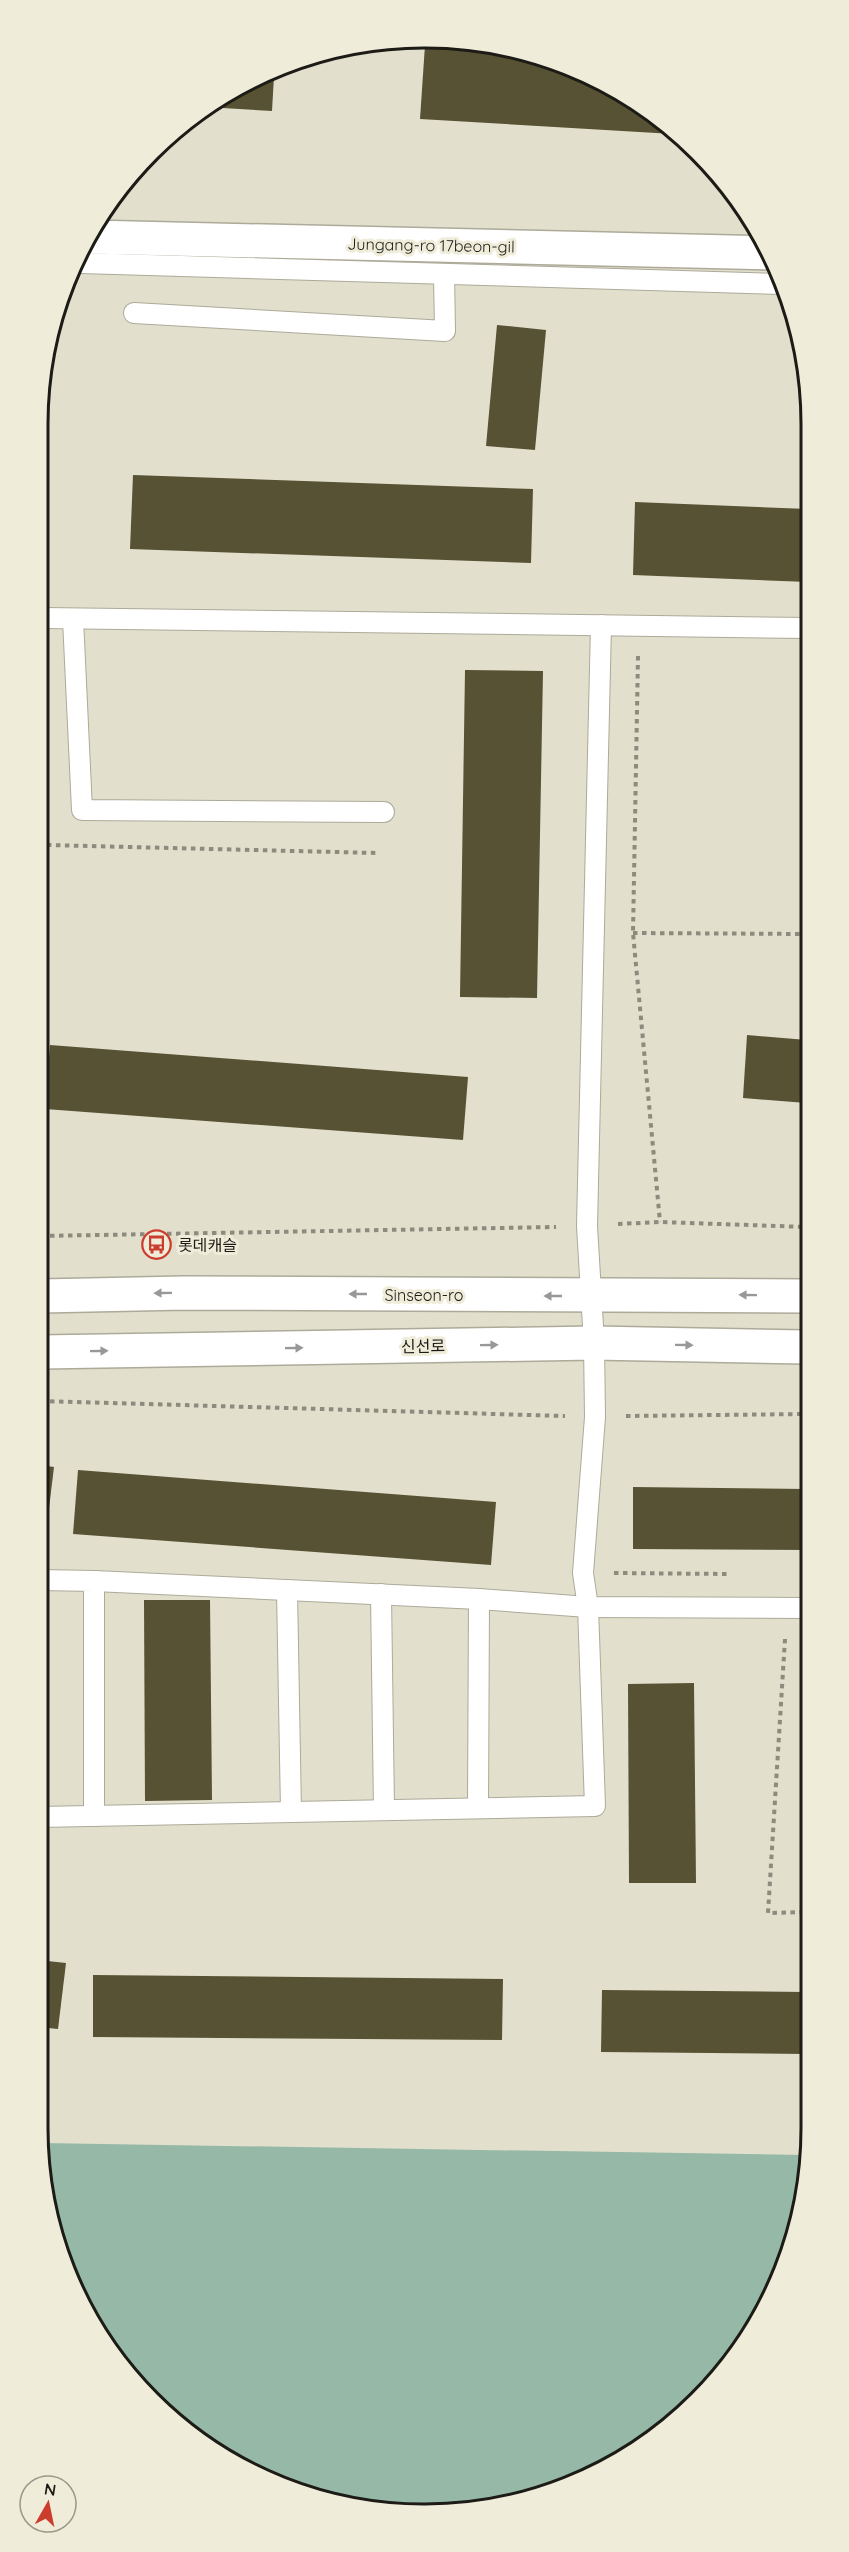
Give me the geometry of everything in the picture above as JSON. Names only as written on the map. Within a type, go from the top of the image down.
[{"type":"main road","name":"Jungang-ro 17beon-gil","points":[[97,237],[759,253]]},
{"type":"main road","name":"Sinseon-ro","points":[[48,1296],[196,1293],[801,1296]]},
{"type":"main road","name":"신선로","points":[[48,1352],[594,1343],[801,1347]]},
{"type":"lane","points":[[85,263],[773,284]]},
{"type":"lane","points":[[134,313],[445,331],[444,274]]},
{"type":"lane","points":[[48,618],[801,628]]},
{"type":"lane","points":[[73,619],[82,810],[384,812]]},
{"type":"lane","points":[[48,1817],[595,1806],[588,1607],[583,1573],[595,1417],[594,1343],[587,1226],[601,626]]},
{"type":"lane","points":[[48,1580],[381,1594],[588,1607],[796,1608]]},
{"type":"lane","points":[[93,1581],[94,1816]]},
{"type":"lane","points":[[287,1590],[291,1812]]},
{"type":"lane","points":[[381,1594],[384,1810]]},
{"type":"lane","points":[[478,1808],[479,1599]]},
{"type":"path","points":[[639,625],[633,933],[660,1222]]},
{"type":"path","points":[[633,933],[801,934]]},
{"type":"path","points":[[48,1236],[587,1226],[660,1222],[801,1227]]},
{"type":"path","points":[[48,1401],[595,1417],[801,1414]]},
{"type":"path","points":[[796,1608],[768,1913],[801,1912]]},
{"type":"green space","points":[[49,2143],[800,2155],[794,2201],[788,2225],[781,2249],[762,2294],[738,2337],[723,2357],[708,2376],[673,2411],[613,2454],[546,2484],[474,2501],[424,2504],[351,2497],[280,2475],[215,2441],[158,2394],[111,2337],[77,2272],[55,2201]]},
{"type":"building","points":[[425,48],[449,49],[498,55],[569,77],[613,98],[663,133],[420,119]]},
{"type":"building","points":[[274,80],[272,111],[220,108]]},
{"type":"building","points":[[497,325],[546,330],[535,450],[486,446]]},
{"type":"building","points":[[133,475],[533,489],[531,563],[130,549]]},
{"type":"building","points":[[635,502],[801,509],[801,582],[633,575]]},
{"type":"building","points":[[465,670],[543,671],[537,998],[460,997]]},
{"type":"building","points":[[747,1035],[801,1040],[801,1103],[743,1098]]},
{"type":"building","points":[[50,1045],[468,1077],[463,1140],[48,1109]]},
{"type":"building","points":[[48,1466],[54,1467],[48,1516]]},
{"type":"building","points":[[78,1470],[496,1502],[491,1565],[73,1534]]},
{"type":"building","points":[[633,1487],[801,1489],[801,1550],[633,1549]]},
{"type":"building","points":[[144,1600],[210,1600],[212,1800],[145,1801]]},
{"type":"building","points":[[694,1683],[696,1883],[629,1883],[628,1684]]},
{"type":"building","points":[[48,1961],[66,1963],[58,2029],[48,2028]]},
{"type":"building","points":[[93,1975],[503,1979],[502,2040],[93,2037]]},
{"type":"building","points":[[602,1990],[801,1992],[801,2054],[601,2052]]},
{"type":"place","name":"롯데캐슬","points":[[157,1245]]}]
